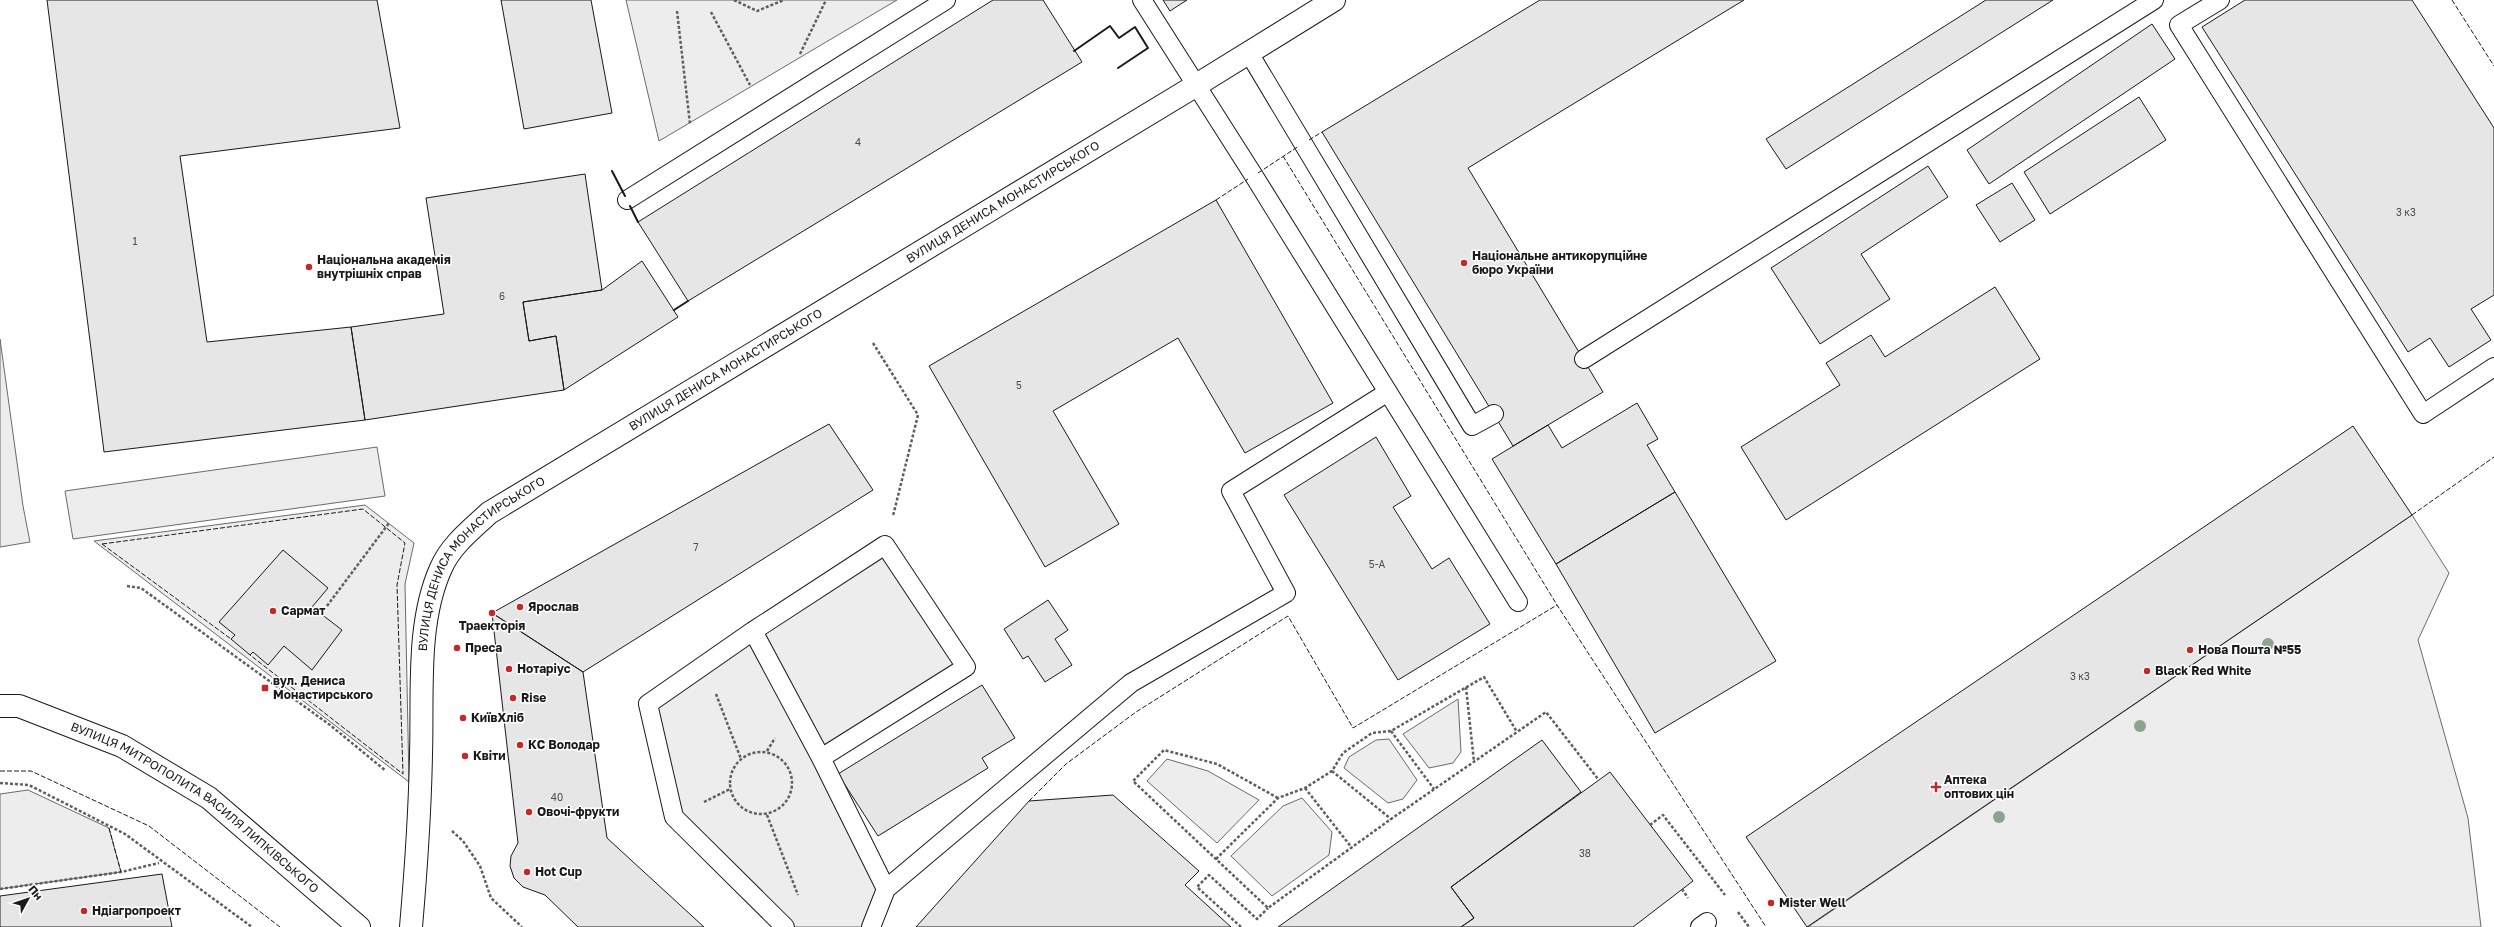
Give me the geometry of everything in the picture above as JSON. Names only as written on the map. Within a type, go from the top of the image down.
[{"type":"street","name":"ВУЛИЦЯ ДЕНИСА МОНАСТИРСЬКОГО","points":[[411,927],[420,801],[425,633],[429,601],[441,567],[457,542],[489,514],[1195,86],[1334,0]]},
{"type":"street","name":"ВУЛИЦЯ МИТРОПОЛИТА ВАСИЛЯ ЛИПКІВСЬКОГО","points":[[10,706],[122,746],[209,798],[359,927]]},
{"type":"lane","points":[[627,200],[946,0]]},
{"type":"lane","points":[[1142,0],[1195,86],[1254,176],[1518,602]]},
{"type":"lane","points":[[1584,359],[2154,0]]},
{"type":"lane","points":[[2220,0],[2178,25],[2423,414],[2494,367]]},
{"type":"lane","points":[[1249,53],[1472,426],[1494,414]]},
{"type":"lane","points":[[871,927],[886,889],[1131,683],[1286,593],[1231,491],[1388,392]]},
{"type":"lane","points":[[784,927],[674,817],[648,704],[753,631],[886,545],[966,667],[821,758]]},
{"type":"lane","points":[[753,631],[821,758],[886,889]]},
{"type":"path","points":[[734,0],[757,11],[784,0]]},
{"type":"path","points":[[813,83],[798,58],[826,0]]},
{"type":"path","points":[[677,11],[693,159]]},
{"type":"path","points":[[711,12],[768,113]]},
{"type":"path","points":[[873,343],[918,415],[886,545]]},
{"type":"path","points":[[321,614],[389,523]]},
{"type":"path","points":[[127,586],[141,588],[330,724],[420,801],[463,841],[480,866],[491,898],[522,927]]},
{"type":"path","points":[[705,664],[741,759]]},
{"type":"path","points":[[1216,859],[1278,798],[1305,788],[1332,771],[1343,753],[1372,733],[1391,731],[1484,677],[1517,732]]},
{"type":"path","points":[[1466,687],[1474,762]]},
{"type":"path","points":[[1241,927],[1197,887],[1208,875],[1257,919],[1268,908],[1391,819],[1546,712],[1598,780]]},
{"type":"path","points":[[1391,731],[1434,789]]},
{"type":"path","points":[[1268,908],[1133,781],[1164,750],[1217,764],[1278,798]]},
{"type":"path","points":[[767,752],[777,756],[788,770],[792,787],[787,802],[778,811],[767,815],[752,813],[740,805],[730,789],[732,772],[741,759],[753,753],[767,752]]},
{"type":"path","points":[[1332,771],[1391,819]]},
{"type":"path","points":[[0,783],[29,785],[125,834],[252,927]]},
{"type":"path","points":[[1305,788],[1352,848]]},
{"type":"path","points":[[767,815],[800,899]]},
{"type":"path","points":[[1650,825],[1663,815],[1704,868]]},
{"type":"path","points":[[0,890],[121,872],[159,864]]},
{"type":"shaded area","points":[[626,0],[897,0],[659,141]]},
{"type":"shaded area","points":[[0,339],[23,506],[30,542],[0,547]]},
{"type":"shaded area","points":[[377,447],[385,496],[73,539],[65,491]]},
{"type":"shaded area","points":[[365,505],[414,543],[405,584],[409,782],[94,541]]},
{"type":"shaded area","points":[[2412,515],[2449,573],[2418,640],[2468,818],[2481,927],[1808,927]]},
{"type":"shaded area","points":[[885,545],[966,667],[821,758],[886,889],[871,927],[785,927],[674,817],[648,704]]},
{"type":"shaded area","points":[[1458,699],[1461,752],[1453,763],[1429,768],[1403,734]]},
{"type":"shaded area","points":[[1389,739],[1417,780],[1403,799],[1388,803],[1344,768],[1349,757],[1376,740]]},
{"type":"shaded area","points":[[1167,759],[1208,771],[1259,800],[1217,843],[1147,781]]},
{"type":"shaded area","points":[[28,790],[109,828],[121,872],[0,889],[0,794]]},
{"type":"shaded area","points":[[1302,798],[1332,832],[1329,855],[1272,896],[1231,856],[1283,806]]},
{"type":"building","points":[[47,0],[377,0],[400,128],[180,156],[207,342],[351,327],[365,420],[104,452]]},
{"type":"building","points":[[501,0],[591,0],[612,113],[524,129]]},
{"type":"building","points":[[993,0],[1043,0],[1082,62],[688,301],[638,222]]},
{"type":"building","points":[[1163,0],[1187,0],[1170,11]]},
{"type":"building","name":"Національне антикорупційне бюро України","points":[[1540,0],[1744,0],[1468,168],[1603,392],[1513,446],[1322,132]]},
{"type":"building","points":[[1986,0],[2053,0],[1786,169],[1766,139]]},
{"type":"building","points":[[2245,0],[2412,0],[2494,128],[2494,295],[2471,309],[2491,340],[2449,367],[2430,338],[2408,352],[2202,27]]},
{"type":"building","points":[[2152,24],[2175,59],[1989,184],[1967,150]]},
{"type":"building","points":[[2139,97],[2166,140],[2050,214],[2024,172]]},
{"type":"building","points":[[1928,166],[1948,197],[1861,254],[1890,299],[1820,344],[1771,268]]},
{"type":"building","points":[[585,174],[602,290],[523,302],[529,341],[556,336],[564,390],[365,420],[351,327],[444,314],[426,198]]},
{"type":"building","points":[[2012,183],[2035,220],[2000,242],[1976,205]]},
{"type":"building","points":[[1216,200],[1333,403],[1245,453],[1178,338],[1053,411],[1119,524],[1045,567],[929,366]]},
{"type":"building","points":[[642,261],[678,317],[564,390],[556,336],[529,341],[523,302],[602,290]]},
{"type":"building","points":[[1995,287],[2040,359],[1786,520],[1741,447],[1840,385],[1826,363],[1871,335],[1885,357]]},
{"type":"building","points":[[1637,403],[1658,439],[1647,445],[1675,492],[1556,564],[1492,459],[1548,425],[1562,448]]},
{"type":"building","points":[[829,424],[873,490],[583,672],[492,613]]},
{"type":"building","points":[[2353,426],[2412,515],[1807,927],[1746,837]]},
{"type":"building","points":[[1376,437],[1411,496],[1393,507],[1432,569],[1449,558],[1490,624],[1398,680],[1284,495]]},
{"type":"building","points":[[1675,492],[1776,661],[1655,733],[1556,564]]},
{"type":"building","name":"Сармат","points":[[283,550],[328,588],[312,607],[342,630],[312,670],[284,646],[268,665],[253,652],[250,655],[231,639],[235,635],[219,622]]},
{"type":"building","points":[[1048,600],[1068,630],[1055,639],[1072,665],[1045,682],[1028,656],[1023,659],[1004,629]]},
{"type":"building","points":[[492,613],[583,672],[607,838],[704,927],[578,927],[545,895],[523,887],[514,878],[510,866],[511,856],[518,843]]},
{"type":"building","points":[[982,685],[1015,738],[982,758],[988,768],[878,836],[838,774]]},
{"type":"building","points":[[1542,740],[1581,792],[1451,887],[1474,918],[1461,927],[1278,927]]},
{"type":"building","points":[[1610,772],[1693,881],[1633,927],[1461,927],[1474,918],[1451,887]]},
{"type":"building","points":[[1113,795],[1199,871],[1185,885],[1231,927],[916,927],[1029,801]]},
{"type":"building","name":"Ндіагропроект","points":[[162,874],[172,927],[0,927],[0,896]]},
{"type":"fence","points":[[2452,0],[2494,66]]},
{"type":"fence","points":[[1309,140],[1322,132]]},
{"type":"fence","points":[[1258,173],[1299,146]]},
{"type":"fence","points":[[1283,156],[1557,605],[1766,927]]},
{"type":"fence","points":[[1216,200],[1248,179]]},
{"type":"fence","points":[[2412,515],[2494,457]]},
{"type":"fence","points":[[102,544],[363,509],[405,543],[397,585],[403,774],[250,655]]},
{"type":"fence","points":[[102,544],[231,639]]},
{"type":"fence","points":[[1029,801],[1066,764],[1136,712],[1288,616],[1353,728],[1557,605]]},
{"type":"fence","points":[[0,771],[31,771],[149,826],[280,927]]},
{"type":"fence","points":[[109,828],[121,872]]},
{"type":"wall","points":[[1074,51],[1110,26],[1119,38],[1135,27],[1148,48],[1118,68]]},
{"type":"wall","points":[[612,171],[625,196]]},
{"type":"wall","points":[[630,206],[638,222]]},
{"type":"wall","points":[[674,310],[688,301]]},
{"type":"place","name":"Національне антикорупційне бюро України","points":[[1464,263]]},
{"type":"place","name":"Національна академія внутрішніх справ","points":[[309,267]]},
{"type":"place","name":"Ярослав","points":[[520,607]]},
{"type":"place","name":"Сармат","points":[[273,611]]},
{"type":"place","name":"Траекторія","points":[[492,613]]},
{"type":"place","name":"Преса","points":[[457,648]]},
{"type":"place","name":"Нова Пошта №55","points":[[2190,650]]},
{"type":"place","name":"Нотаріус","points":[[509,669]]},
{"type":"place","name":"Black Red White","points":[[2147,671]]},
{"type":"place","name":"вул. Дениса Монастирського","points":[[265,688]]},
{"type":"place","name":"Rise","points":[[513,698]]},
{"type":"place","name":"КиївХліб","points":[[463,718]]},
{"type":"place","name":"КС Володар","points":[[520,745]]},
{"type":"place","name":"Квіти","points":[[465,756]]},
{"type":"place","name":"Аптека оптових цін","points":[[1936,787]]},
{"type":"place","name":"Овочі-фрукти","points":[[529,812]]},
{"type":"place","name":"Hot Cup","points":[[527,872]]},
{"type":"place","name":"Mister Well","points":[[1771,903]]},
{"type":"place","name":"Ндіагропроект","points":[[84,911]]}]
